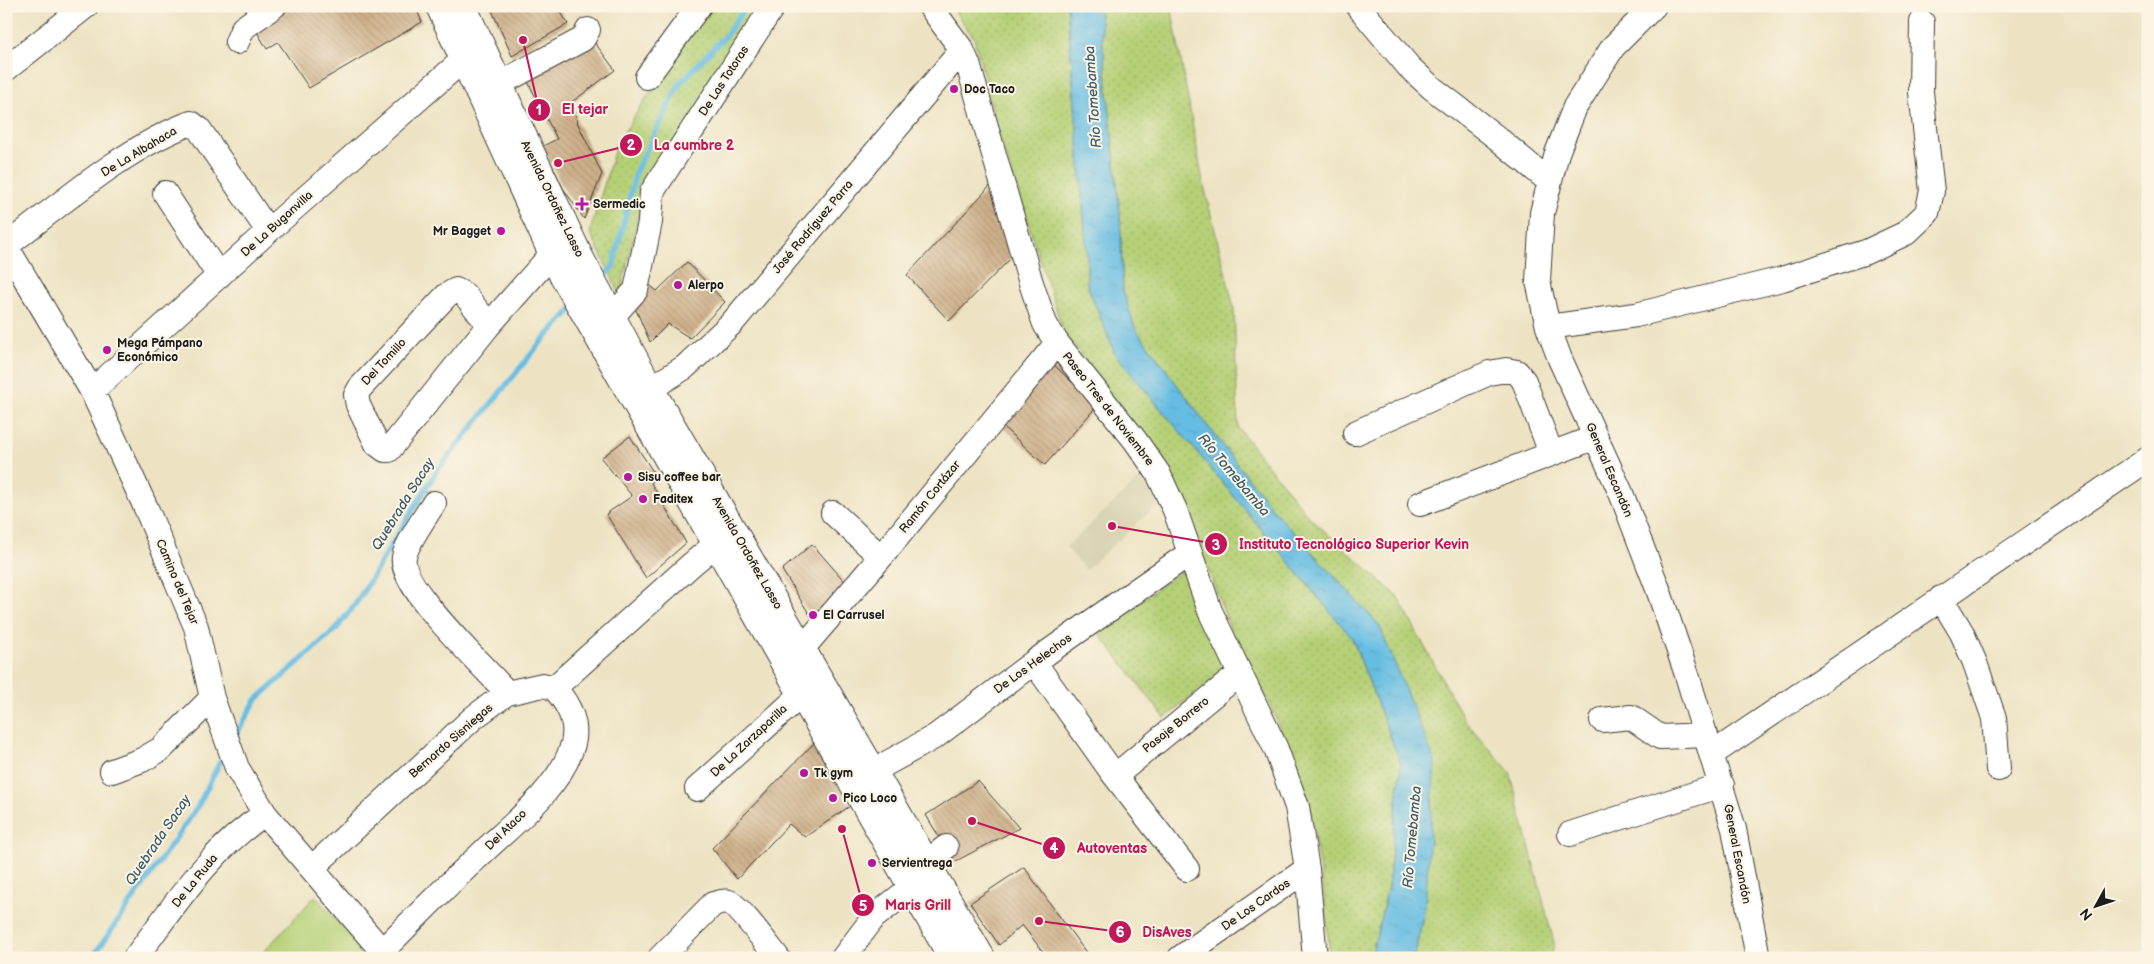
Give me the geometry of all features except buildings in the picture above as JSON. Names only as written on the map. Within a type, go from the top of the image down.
[{"type":"main road","name":"Avenida Ordoñez Lasso","points":[[440,6],[464,59],[564,259],[604,328],[716,544],[953,958]]},
{"type":"main road","name":"Avenida Ordoñez Lasso","points":[[462,6],[498,84],[564,259]]},
{"type":"main road","name":"Avenida Ordoñez Lasso","points":[[604,328],[650,389],[873,771],[936,855],[981,958]]},
{"type":"street","points":[[6,69],[86,6]]},
{"type":"street","points":[[237,42],[244,28],[274,6]]},
{"type":"street","points":[[647,77],[699,6]]},
{"type":"street","name":"De Las Totoras","points":[[604,328],[636,290],[650,222],[652,192],[773,6]]},
{"type":"street","name":"Paseo Tres de Noviembre","points":[[930,6],[962,50],[968,64],[1039,306],[1046,324],[1057,344],[1135,440],[1158,474],[1175,510],[1210,611],[1276,749],[1297,807],[1307,869],[1315,958]]},
{"type":"street","points":[[1358,6],[1410,67],[1432,88],[1496,136],[1550,182]]},
{"type":"street","name":"General Escandón","points":[[1654,6],[1613,48],[1575,107],[1557,153],[1542,213],[1538,281],[1548,327],[1560,359],[1620,493],[1658,589],[1709,744],[1734,829],[1758,958]]},
{"type":"street","points":[[1548,327],[1636,315],[1782,279],[1866,252],[1906,233],[1927,213],[1932,191],[1921,92],[1922,22]]},
{"type":"street","points":[[498,84],[583,38],[588,30]]},
{"type":"street","name":"José Rodríguez Parra","points":[[650,389],[685,367],[732,323],[962,50]]},
{"type":"street","name":"De La Buganvilla","points":[[92,391],[268,231],[464,59]]},
{"type":"street","name":"De La Albahaca","points":[[6,246],[109,168],[176,129],[191,123],[199,129],[268,231]]},
{"type":"street","points":[[166,193],[219,276]]},
{"type":"street","name":"Camino del Tejar","points":[[6,246],[92,391],[146,508],[196,627],[215,706],[237,768],[265,814],[385,955]]},
{"type":"street","name":"Del Tomillo","points":[[489,325],[465,295],[456,290],[447,295],[360,388],[356,395],[358,405],[377,444],[385,450],[389,450],[489,325],[564,259]]},
{"type":"street","name":"Ramón Cortázar","points":[[802,649],[881,558],[1057,344]]},
{"type":"street","points":[[1355,433],[1489,373],[1506,370],[1517,372],[1524,381],[1551,453]]},
{"type":"street","points":[[1420,504],[1596,437]]},
{"type":"street","points":[[1602,720],[1631,717],[1660,737],[1709,744],[1941,598],[2148,459]]},
{"type":"street","points":[[434,503],[404,556],[404,568],[414,586],[437,618],[507,693]]},
{"type":"street","points":[[833,513],[881,558]]},
{"type":"street","points":[[554,688],[716,544]]},
{"type":"street","name":"De Los Helechos","points":[[873,771],[936,736],[1034,662],[1190,553]]},
{"type":"street","points":[[1941,598],[1962,633],[1975,663],[1994,718],[1998,769]]},
{"type":"street","points":[[1034,662],[1112,772],[1187,869]]},
{"type":"street","name":"Pasaje Borrero","points":[[1112,772],[1120,771],[1239,674]]},
{"type":"street","name":"Bernardo Sisniegas","points":[[312,868],[473,718],[507,693],[543,685],[554,688]]},
{"type":"street","name":"Del Ataco","points":[[385,955],[429,903],[553,785],[572,749],[574,729],[571,710],[564,698],[554,688]]},
{"type":"street","name":"De La Zarzaparilla","points":[[697,789],[802,694]]},
{"type":"street","points":[[112,771],[142,760],[165,746],[215,706]]},
{"type":"street","points":[[1570,834],[1722,785]]},
{"type":"street","name":"De La Ruda","points":[[135,958],[214,855],[248,825],[265,814]]},
{"type":"street","name":"De Los Cardos","points":[[1180,958],[1307,869]]},
{"type":"street","points":[[843,958],[874,917],[912,887]]},
{"type":"street","points":[[660,958],[714,904],[729,902],[738,910],[778,958]]},
{"type":"shaded area","points":[[1142,476],[1158,504],[1086,570],[1066,547]]},
{"type":"green space","points":[[711,6],[761,6],[645,190],[620,294],[590,232],[616,145],[661,75]]},
{"type":"green space","points":[[951,6],[1067,6],[1087,255],[1087,284],[1115,354],[1352,638],[1401,764],[1388,887],[1371,958],[1330,958],[1325,903],[1309,802],[1269,702],[1236,644],[1186,511],[1094,372],[1063,330],[999,135],[974,38]]},
{"type":"green space","points":[[1099,6],[1171,6],[1203,182],[1234,308],[1238,428],[1309,517],[1397,596],[1465,721],[1510,772],[1554,943],[1551,958],[1414,958],[1425,907],[1379,625],[1275,512],[1213,433],[1135,328],[1123,291],[1120,214]]},
{"type":"green space","points":[[1187,567],[1227,668],[1165,718],[1098,632]]},
{"type":"green space","points":[[315,896],[370,958],[258,958]]},
{"type":"water","name":"Río Tomebamba","points":[[1067,6],[1099,6],[1120,214],[1123,291],[1135,328],[1213,433],[1275,512],[1379,625],[1435,762],[1425,907],[1414,958],[1371,958],[1388,887],[1401,764],[1352,638],[1115,354],[1087,284],[1087,255]]},
{"type":"waterway","name":"Quebrada Sacay","points":[[600,280],[613,267],[636,171],[680,83],[727,34],[746,6]]},
{"type":"waterway","name":"Quebrada Sacay","points":[[234,738],[256,700],[337,628],[358,600],[436,472],[541,342],[573,308]]},
{"type":"waterway","name":"Quebrada Sacay","points":[[92,958],[197,808],[224,754]]},
{"type":"place","name":"El tejar","points":[[523,40]]},
{"type":"place","name":"Doc Taco","points":[[954,89]]},
{"type":"place","name":"La cumbre 2","points":[[558,163]]},
{"type":"place","name":"Sermedic","points":[[582,204]]},
{"type":"place","name":"Mr Bagget","points":[[501,231]]},
{"type":"place","name":"Alerpo","points":[[678,285]]},
{"type":"place","name":"Mega Pámpano Económico","points":[[107,350]]},
{"type":"place","name":"Sisu coffee bar","points":[[628,477]]},
{"type":"place","name":"Faditex","points":[[643,499]]},
{"type":"place","name":"Instituto Tecnológico Superior Kevin","points":[[1112,526]]},
{"type":"place","name":"El Carrusel","points":[[813,615]]},
{"type":"place","name":"Tk gym","points":[[804,773]]},
{"type":"place","name":"Pico Loco","points":[[833,798]]},
{"type":"place","name":"Autoventas","points":[[972,821]]},
{"type":"place","name":"Maris Grill","points":[[842,829]]},
{"type":"place","name":"Servientrega","points":[[872,863]]},
{"type":"place","name":"DisAves","points":[[1039,921]]}]
